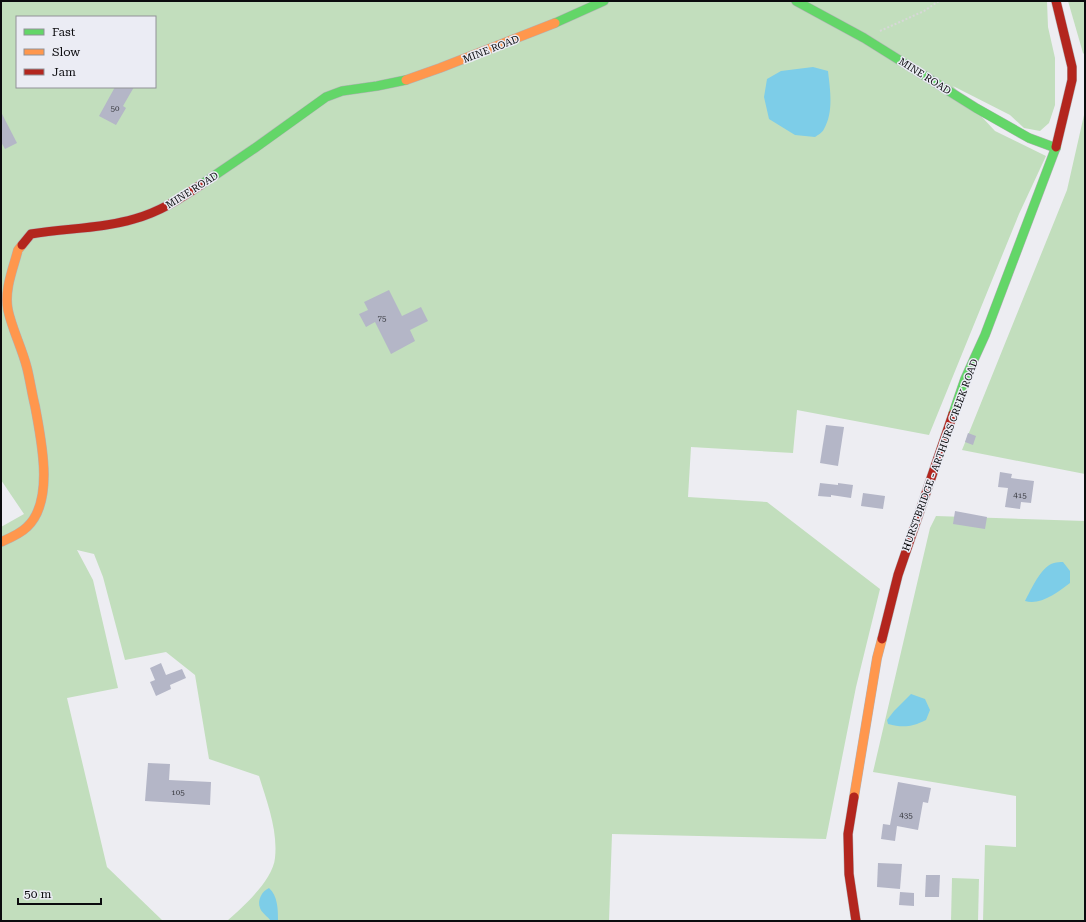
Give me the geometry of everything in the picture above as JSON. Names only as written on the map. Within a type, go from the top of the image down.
[{"type":"street","name":"MINE ROAD","points":[[1,542],[13,537],[28,526],[37,512],[42,497],[44,477],[41,439],[27,367],[8,308],[8,287],[18,250],[31,234],[54,230],[94,227],[141,217],[172,204],[255,148],[326,97],[342,91],[406,80],[556,23],[604,1]]},
{"type":"street","name":"MINE ROAD","points":[[796,1],[864,38],[976,108],[1029,138],[1056,148]]},
{"type":"street","name":"HURSTBRIDGE - ARTHURS CREEK ROAD","points":[[856,921],[850,874],[848,834],[877,658],[898,575],[965,380],[996,307],[1056,148],[1075,79],[1056,1]]},
{"type":"path","points":[[864,38],[924,11],[939,1]]},
{"type":"green space","points":[[1,1],[1047,1],[1048,27],[1055,58],[1055,105],[1049,123],[1040,131],[1024,128],[1010,115],[953,86],[995,131],[1046,156],[1019,214],[929,435],[797,410],[793,453],[691,447],[688,497],[767,502],[880,589],[856,687],[826,839],[612,834],[609,921],[227,921],[249,901],[263,884],[269,875],[275,858],[275,837],[259,776],[209,759],[195,675],[166,652],[125,660],[103,577],[94,554],[77,550],[93,580],[118,688],[67,698],[107,867],[163,921],[1,921],[1,527],[24,514],[1,480]]},
{"type":"green space","points":[[1068,1],[1085,1],[1085,55],[1083,53]]},
{"type":"green space","points":[[1084,115],[1085,474],[962,450],[1067,190]]},
{"type":"green space","points":[[936,516],[1085,521],[1085,921],[983,921],[985,845],[1016,847],[1016,796],[873,772],[930,528]]},
{"type":"green space","points":[[952,878],[979,879],[978,921],[951,921]]},
{"type":"water","points":[[813,67],[828,71],[830,85],[829,115],[823,130],[815,137],[795,135],[769,119],[764,97],[767,79],[781,71]]},
{"type":"water","points":[[1057,562],[1063,562],[1070,571],[1070,583],[1043,600],[1037,602],[1025,601],[1041,573],[1049,565]]},
{"type":"water","points":[[911,694],[925,699],[930,710],[926,720],[907,726],[888,724],[887,720]]},
{"type":"water","points":[[269,888],[276,899],[278,921],[271,921],[259,905],[261,896],[264,891]]},
{"type":"building","points":[[114,88],[133,88],[123,106],[126,108],[116,125],[99,116]]},
{"type":"building","points":[[1,112],[17,143],[5,149],[1,142]]},
{"type":"building","points":[[389,290],[402,316],[421,307],[428,321],[410,330],[415,341],[391,354],[375,322],[366,327],[359,314],[368,310],[364,302]]},
{"type":"building","points":[[826,425],[844,427],[838,466],[820,463]]},
{"type":"building","points":[[968,433],[976,436],[973,445],[965,442]]},
{"type":"building","points":[[1000,472],[1012,474],[1011,478],[1034,481],[1031,503],[1021,502],[1020,509],[1005,507],[1008,488],[998,487]]},
{"type":"building","points":[[820,483],[853,485],[851,498],[831,495],[831,497],[818,496]]},
{"type":"building","points":[[863,493],[885,496],[883,509],[861,506]]},
{"type":"building","points":[[955,511],[987,517],[985,529],[953,524]]},
{"type":"building","points":[[161,663],[166,675],[182,669],[186,678],[170,685],[171,689],[156,696],[150,682],[155,680],[150,668]]},
{"type":"building","points":[[148,763],[170,764],[169,780],[211,782],[210,805],[145,801]]},
{"type":"building","points":[[898,782],[931,788],[928,803],[923,802],[918,830],[897,826],[895,841],[881,839],[883,824],[890,825]]},
{"type":"building","points":[[878,863],[902,864],[900,889],[877,887]]},
{"type":"building","points":[[926,875],[940,875],[939,897],[925,897]]},
{"type":"building","points":[[900,892],[914,893],[914,906],[899,905]]},
{"type":"traffic: fast","points":[[555,23],[604,1]]},
{"type":"traffic: fast","points":[[796,1],[864,38],[976,108],[1029,138],[1056,148]]},
{"type":"traffic: fast","points":[[202,184],[326,97],[342,91],[406,80]]},
{"type":"traffic: fast","points":[[953,414],[965,379],[985,335],[1056,147]]},
{"type":"traffic: slow","points":[[406,80],[555,23]]},
{"type":"traffic: slow","points":[[1,542],[15,536],[27,527],[36,516],[41,502],[43,486],[44,469],[35,406],[27,368],[14,331],[7,302],[8,287],[18,250],[22,245]]},
{"type":"traffic: slow","points":[[854,797],[877,658],[882,639]]},
{"type":"traffic: jam","points":[[1056,1],[1072,67],[1072,80],[1056,147]]},
{"type":"traffic: jam","points":[[22,245],[31,234],[109,225],[153,213],[202,184]]},
{"type":"traffic: jam","points":[[882,639],[898,575],[953,414]]},
{"type":"traffic: jam","points":[[854,797],[848,834],[849,874],[856,921]]}]
